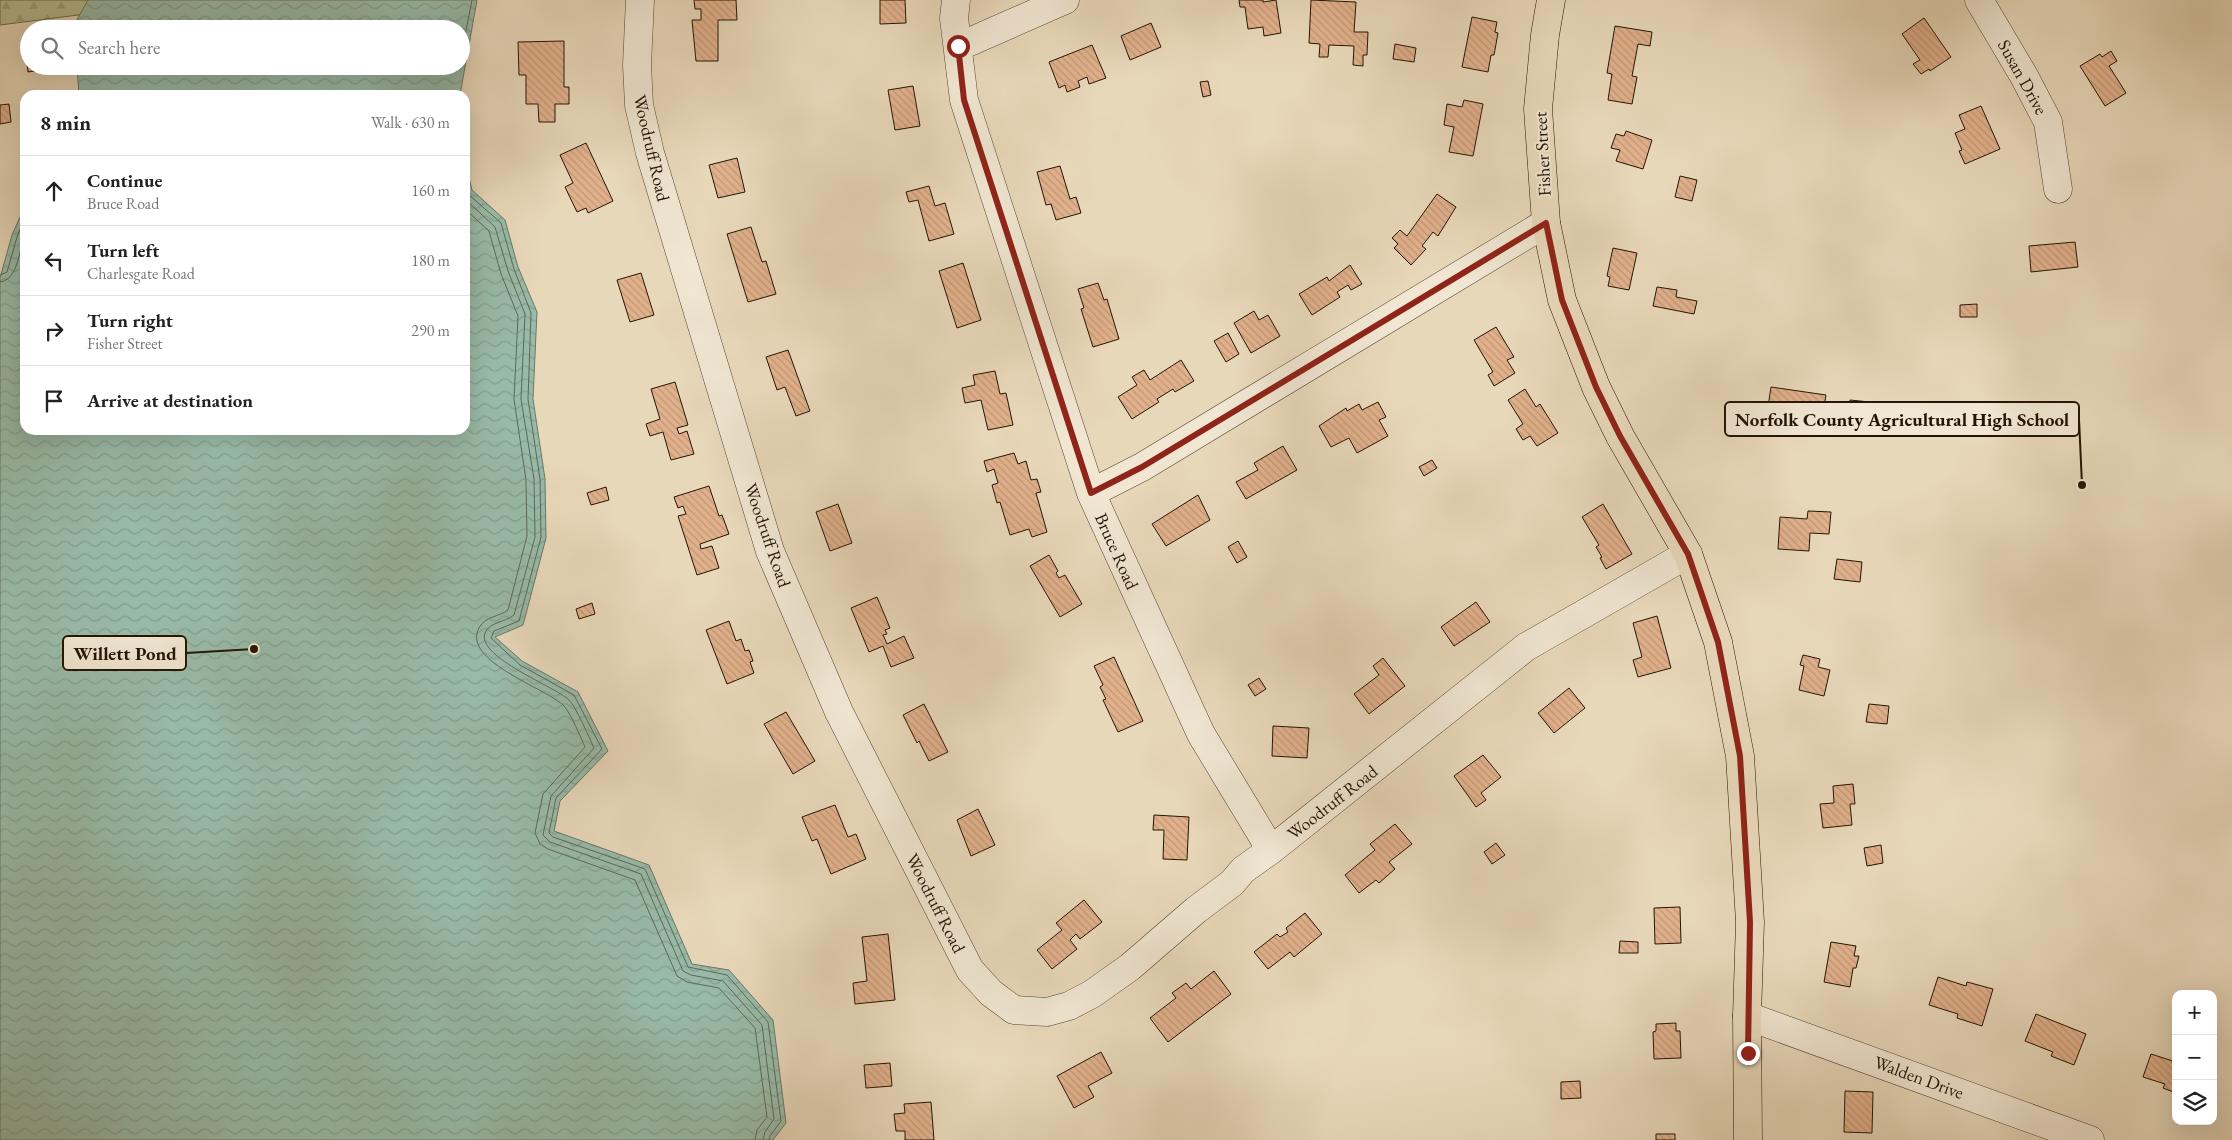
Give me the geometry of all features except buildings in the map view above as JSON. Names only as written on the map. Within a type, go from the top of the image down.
[{"type":"main road","name":"Fisher Street","points":[[1551,0],[1545,35],[1538,109],[1546,223],[1562,300],[1596,387],[1620,436],[1688,554],[1718,642],[1740,756],[1750,922],[1747,1016],[1748,1140]]},
{"type":"street","name":"Woodruff Road","points":[[640,0],[637,65],[639,105],[650,153],[770,551],[839,712],[970,970],[991,993],[1014,1010],[1047,1012],[1068,1006],[1092,994],[1130,966],[1196,910],[1232,883],[1243,870],[1271,850],[1526,647],[1688,554]]},
{"type":"street","name":"Bruce Road","points":[[956,0],[954,18],[964,100],[1091,493],[1201,734],[1271,850]]},
{"type":"street","points":[[958,46],[1065,0]]},
{"type":"street","name":"Susan Drive","points":[[1978,0],[2024,76],[2048,122],[2058,188]]},
{"type":"street","points":[[1091,493],[1142,467],[1546,223]]},
{"type":"street","name":"Walden Drive","points":[[1747,1016],[2090,1140]]},
{"type":"green space","points":[[0,0],[99,0],[86,14],[39,20],[20,20],[20,22],[0,25]]},
{"type":"water","points":[[88,0],[477,0],[470,39],[470,20],[77,20]]},
{"type":"water","points":[[78,75],[464,75],[461,90],[79,90]]},
{"type":"water","points":[[470,182],[472,190],[505,220],[518,267],[537,312],[533,399],[545,479],[546,538],[523,625],[495,637],[522,661],[578,692],[608,751],[560,801],[554,831],[649,865],[692,964],[729,970],[773,1020],[786,1123],[773,1140],[0,1140],[0,278],[12,235],[20,217],[20,435],[470,435]]},
{"type":"place","name":"Norfolk County Agricultural High School","points":[[2082,485]]},
{"type":"place","name":"Willett Pond","points":[[254,649]]},
{"type":"route","points":[[958,46],[964,100],[1091,493],[1142,467],[1546,223],[1562,300],[1596,387],[1620,436],[1688,554],[1718,642],[1740,756],[1750,922],[1747,1016],[1748,1053]]}]
